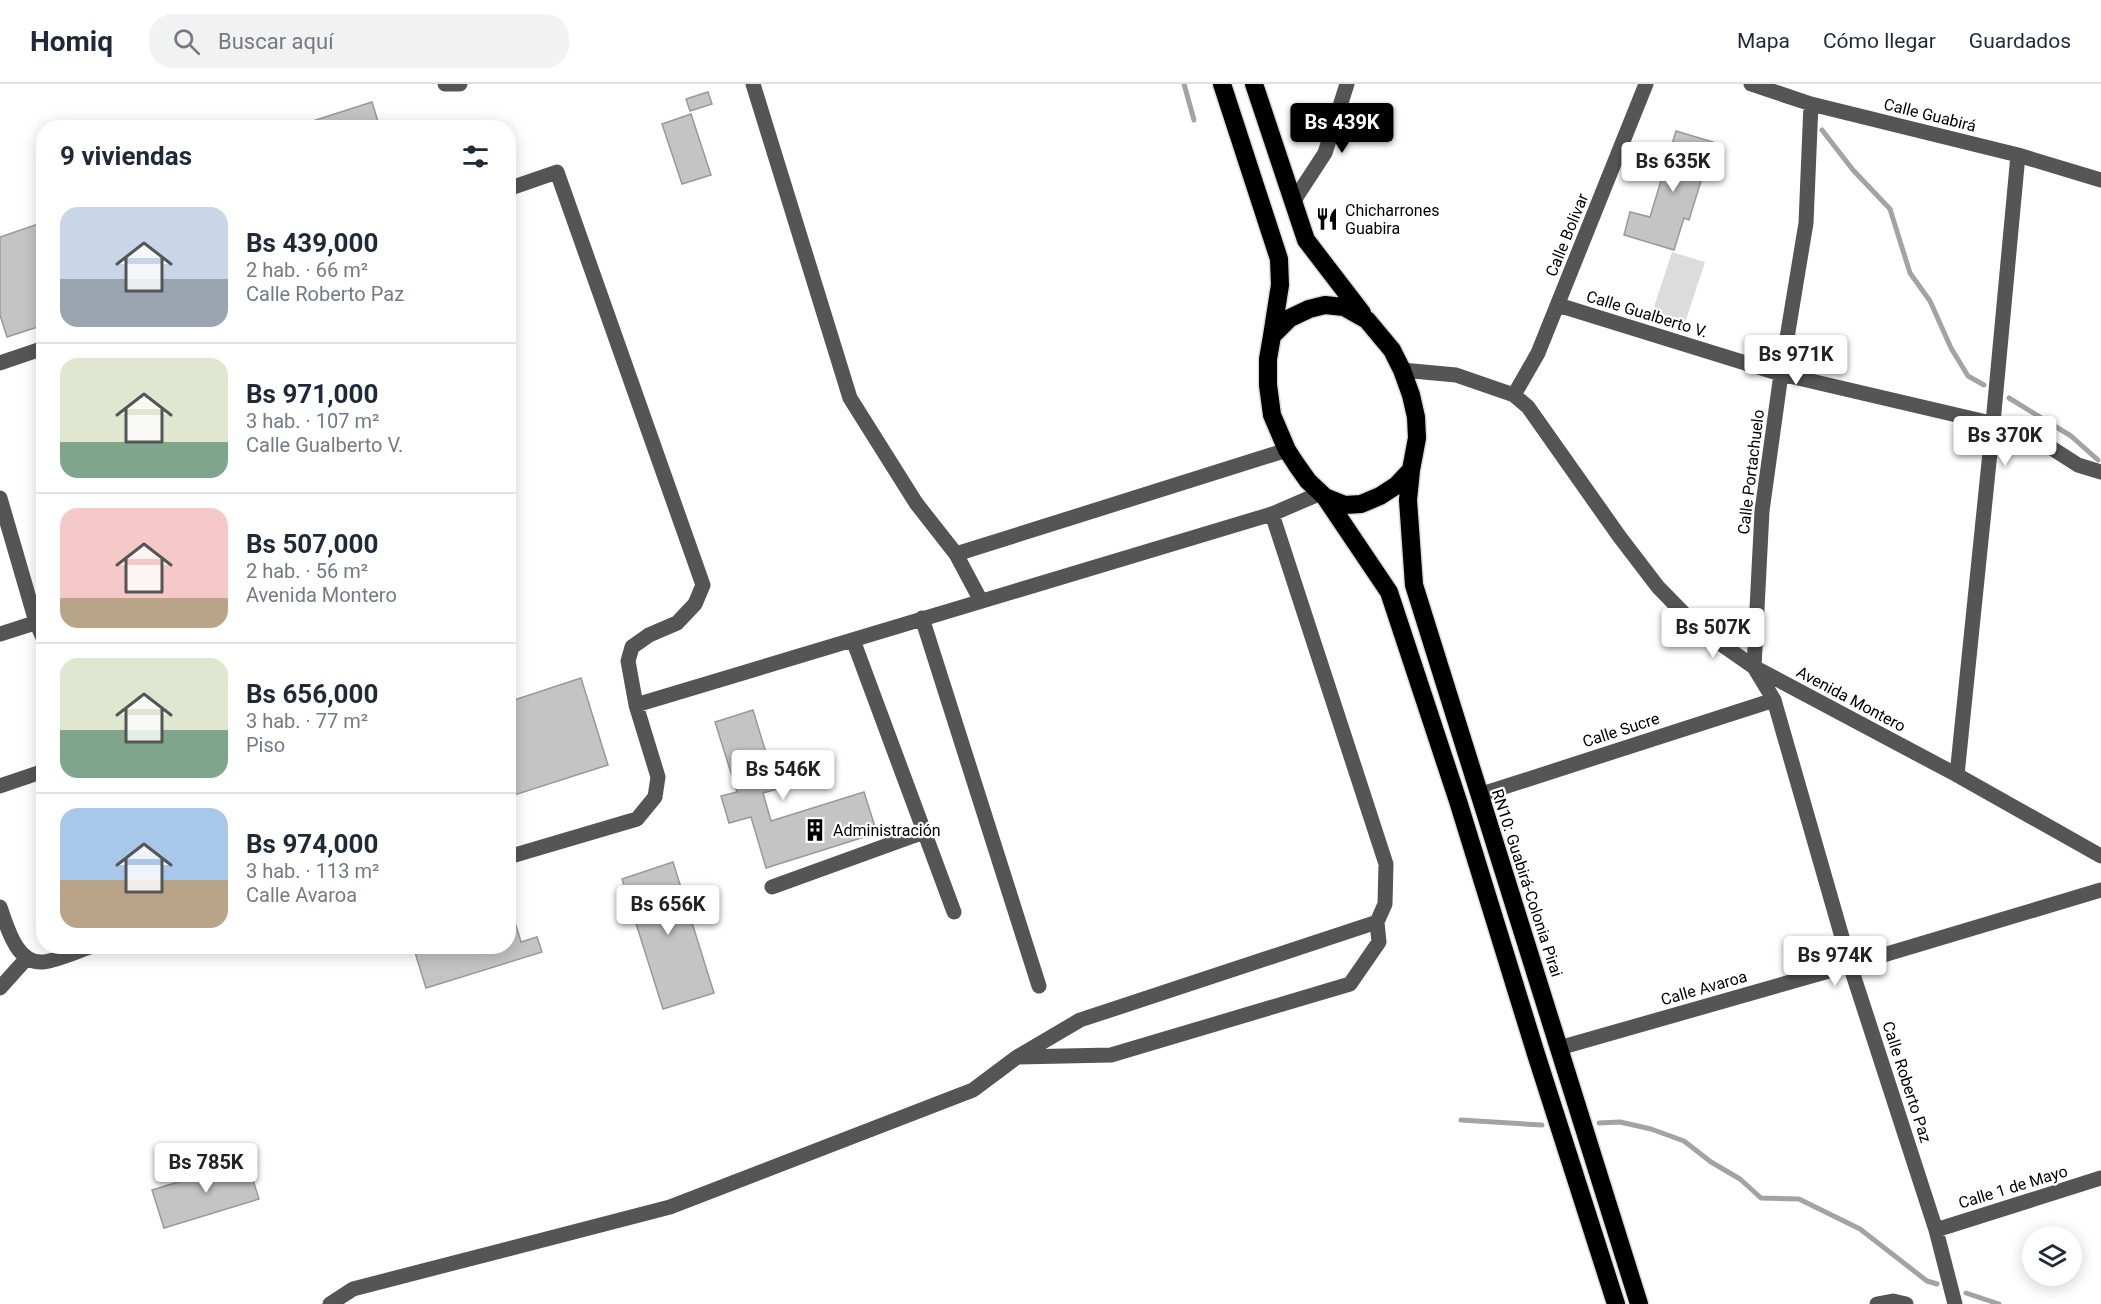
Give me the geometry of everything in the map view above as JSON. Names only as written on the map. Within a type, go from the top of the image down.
[{"type":"highway","points":[[1222,84],[1279,258],[1280,285],[1268,359],[1268,385],[1272,415],[1287,450],[1308,481],[1323,495],[1389,592],[1458,801],[1616,1304]]},
{"type":"highway","points":[[1254,84],[1306,240],[1392,350],[1411,395],[1416,417],[1417,438],[1411,470],[1397,485],[1361,504],[1345,506],[1323,495]]},
{"type":"highway","points":[[1272,336],[1290,318],[1309,309],[1325,305],[1344,307],[1367,320]]},
{"type":"highway","name":"RN10: Guabirá-Colonia Pirai","points":[[1411,470],[1408,500],[1414,585],[1639,1304]]},
{"type":"street","points":[[446,84],[460,84]]},
{"type":"street","points":[[753,84],[850,398],[916,503],[956,554],[981,601]]},
{"type":"street","points":[[1293,202],[1325,153],[1347,84]]},
{"type":"street","name":"Calle Bolivar","points":[[1514,395],[1538,353],[1646,84]]},
{"type":"street","name":"Calle Guabirá","points":[[1751,84],[1811,104],[2018,155],[2101,180]]},
{"type":"street","name":"Calle Portachuelo","points":[[1754,667],[1762,511],[1781,374],[1806,223],[1811,104]]},
{"type":"street","points":[[1957,775],[2018,155]]},
{"type":"street","points":[[516,186],[557,172],[703,585],[695,604],[677,623],[649,635],[632,647],[628,661],[636,705],[658,777],[656,797],[637,819],[516,855]]},
{"type":"street","name":"Calle Gualberto V.","points":[[1558,305],[1781,374],[2025,431],[2078,465],[2101,472]]},
{"type":"street","points":[[0,363],[36,351]]},
{"type":"street","name":"Avenida Montero","points":[[1402,370],[1456,375],[1514,395],[1528,407],[1658,587],[1698,628],[1754,667],[1957,775],[2101,856]]},
{"type":"street","points":[[956,554],[1287,450]]},
{"type":"street","points":[[636,705],[1272,514],[1323,495]]},
{"type":"street","points":[[0,498],[36,609]]},
{"type":"street","points":[[1017,1057],[1111,1055],[1350,984],[1379,942],[1377,922],[1385,904],[1386,864],[1272,514]]},
{"type":"street","points":[[922,618],[1039,986]]},
{"type":"street","points":[[0,634],[36,622]]},
{"type":"street","points":[[853,640],[954,912]]},
{"type":"street","name":"Calle Roberto Paz","points":[[1754,667],[1774,700],[1850,965],[1936,1230],[1955,1304]]},
{"type":"street","name":"Calle Sucre","points":[[1479,795],[1774,700]]},
{"type":"street","points":[[0,786],[36,774]]},
{"type":"street","points":[[772,887],[924,832]]},
{"type":"street","name":"Calle Avaroa","points":[[1559,1048],[2101,890]]},
{"type":"street","points":[[0,907],[14,945],[27,958],[42,962],[67,954]]},
{"type":"street","points":[[330,1304],[353,1289],[670,1207],[973,1090],[1017,1057],[1080,1020],[1377,922]]},
{"type":"street","points":[[0,988],[27,958]]},
{"type":"street","name":"Calle 1 de Mayo","points":[[1936,1230],[2101,1178]]},
{"type":"street","points":[[1877,1304],[1893,1301],[1906,1304]]},
{"type":"shaded area","points":[[1672,252],[1705,262],[1685,323],[1652,313]]},
{"type":"building","points":[[708,92],[712,104],[690,111],[686,99]]},
{"type":"building","points":[[372,102],[378,120],[316,120]]},
{"type":"building","points":[[691,114],[711,175],[682,184],[662,124]]},
{"type":"building","points":[[1676,131],[1713,142],[1689,220],[1684,218],[1674,250],[1624,235],[1630,212],[1650,217]]},
{"type":"building","points":[[36,225],[36,328],[7,337],[0,315],[0,237]]},
{"type":"building","points":[[581,678],[608,765],[516,794],[516,699]]},
{"type":"building","points":[[753,710],[777,789],[763,793],[771,821],[864,792],[877,833],[766,868],[751,817],[729,823],[721,796],[737,792],[715,722]]},
{"type":"building","points":[[673,862],[714,993],[663,1009],[622,879]]},
{"type":"building","points":[[516,925],[521,942],[537,937],[542,952],[426,988],[415,954],[516,954]]},
{"type":"building","points":[[247,1161],[259,1199],[164,1228],[152,1190]]},
{"type":"waterway","points":[[1184,84],[1194,120]]},
{"type":"waterway","points":[[1822,130],[1853,170],[1890,209],[1910,273],[1930,301],[1951,348],[1968,376],[1984,385]]},
{"type":"waterway","points":[[2009,398],[2071,436],[2098,460]]},
{"type":"waterway","points":[[1461,1120],[1542,1125]]},
{"type":"waterway","points":[[1599,1123],[1620,1122],[1651,1129],[1684,1141],[1711,1162],[1740,1179],[1761,1198],[1799,1199],[1860,1229],[1927,1281],[1937,1284]]},
{"type":"waterway","points":[[1966,1293],[1999,1304]]},
{"type":"place","name":"Chicharrones Guabira","points":[[1327,219]]},
{"type":"place","name":"Administración","points":[[815,830]]}]
